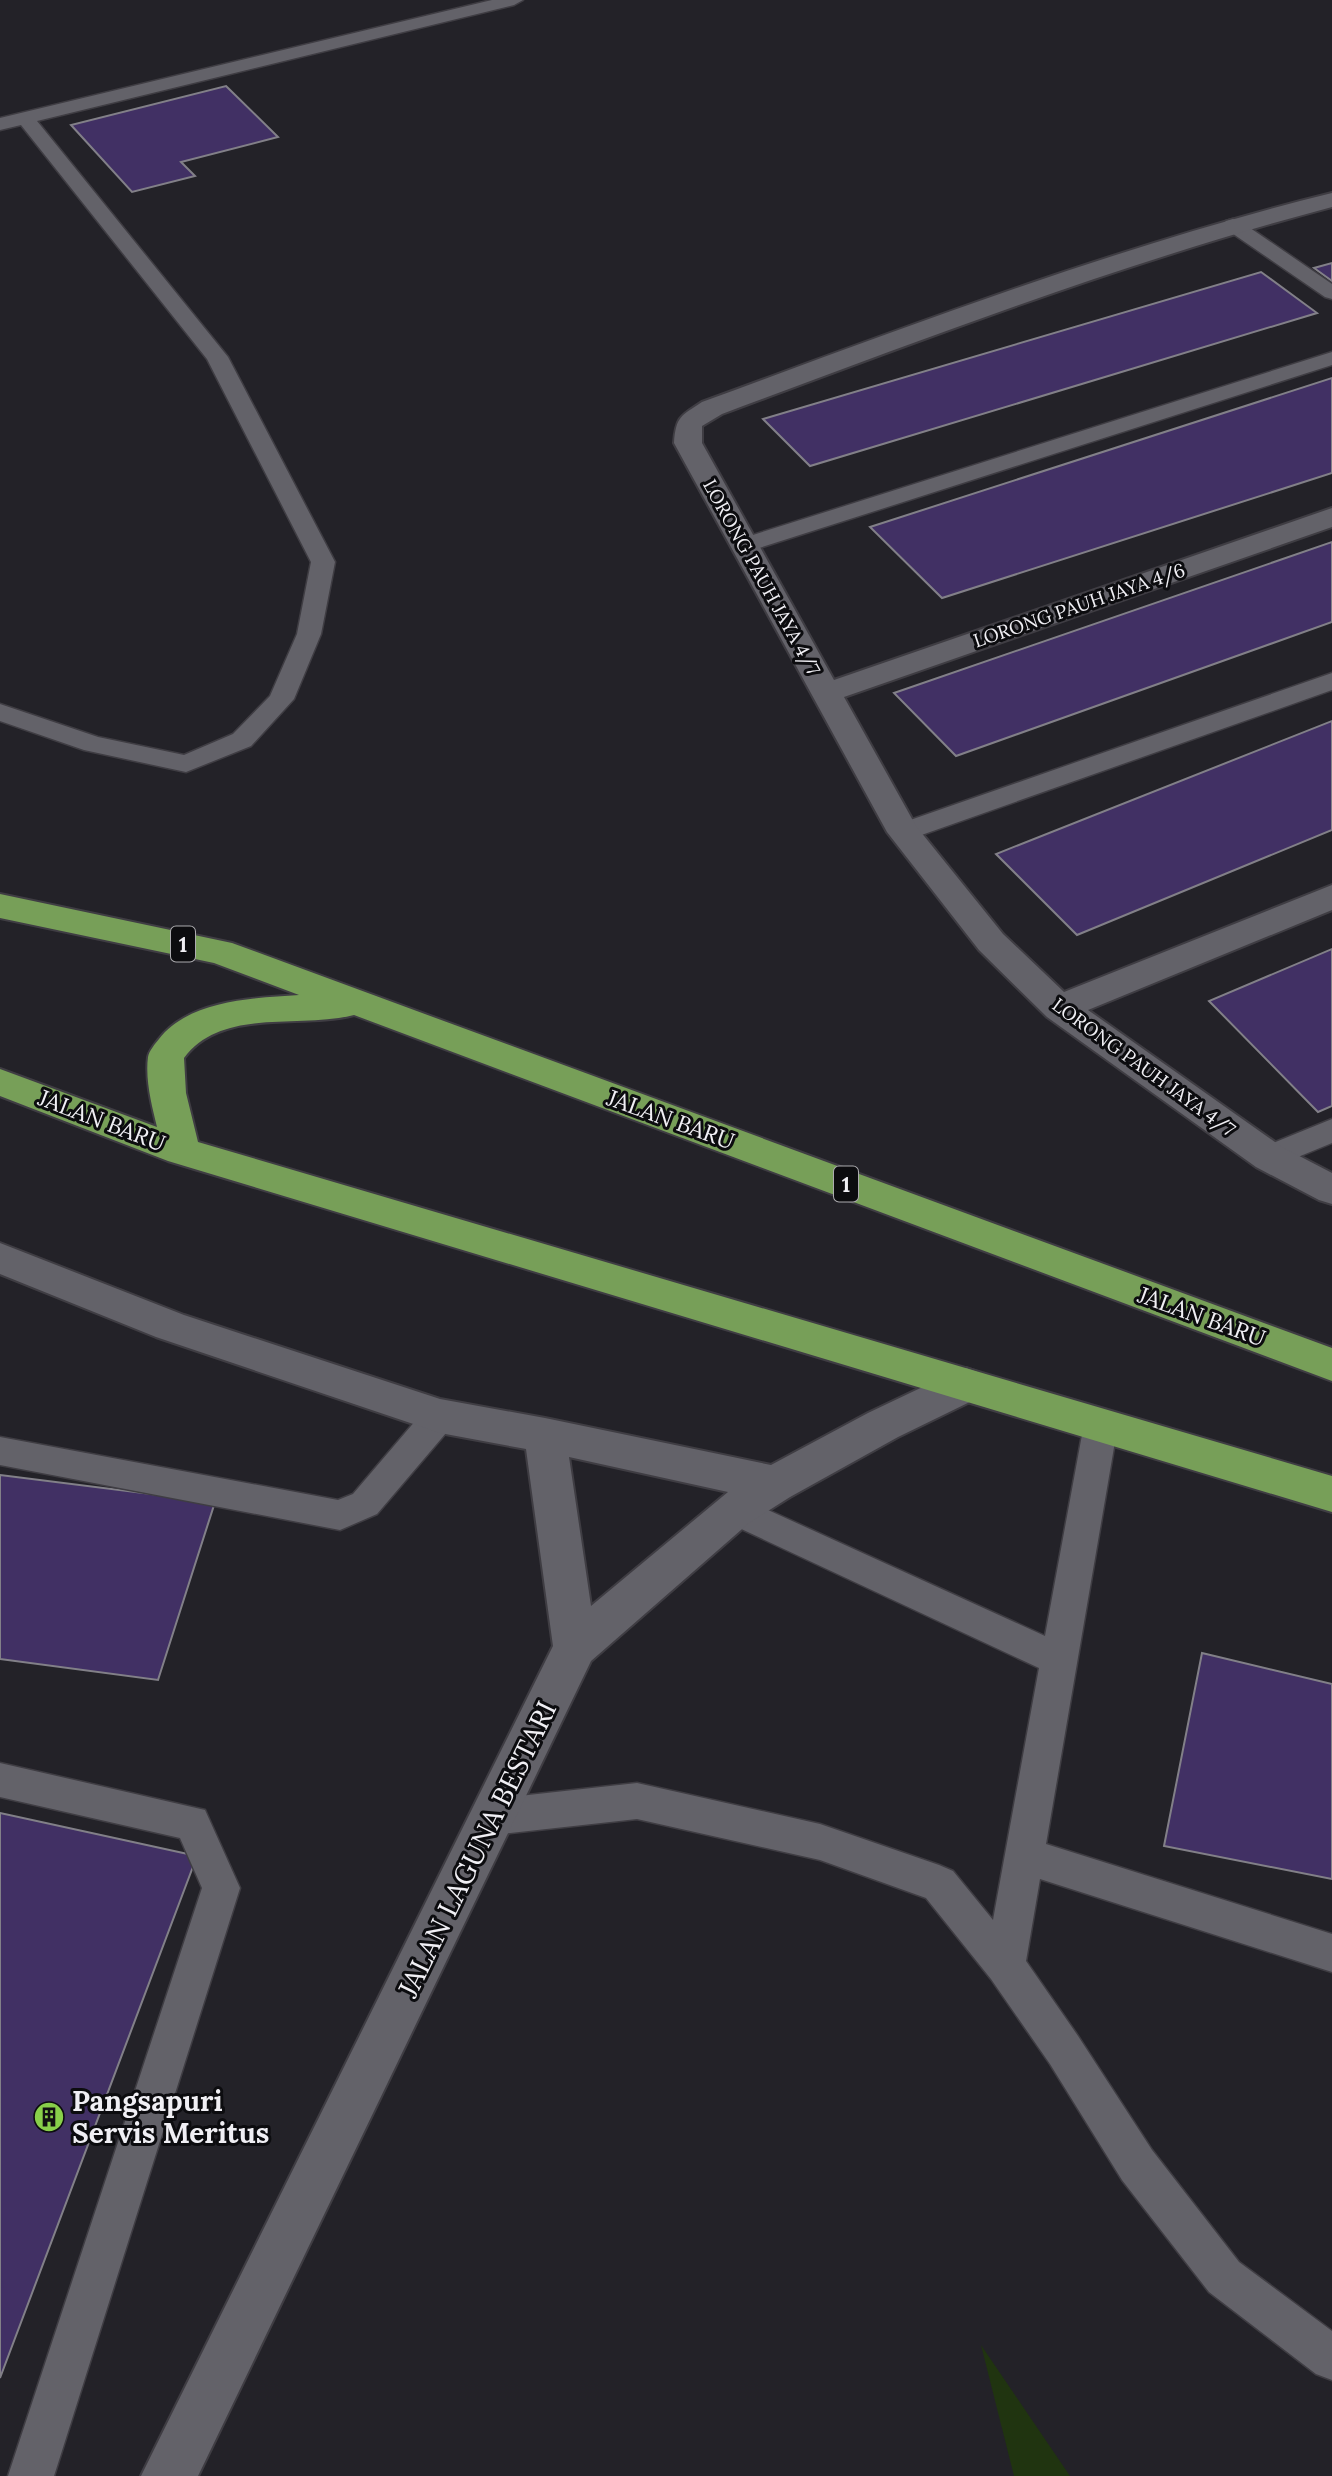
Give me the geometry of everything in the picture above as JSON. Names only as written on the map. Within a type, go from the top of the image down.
[{"type":"highway","name":"JALAN BARU","points":[[0,906],[220,952],[1332,1365]]},
{"type":"highway","points":[[181,1151],[168,1093],[166,1056],[185,1032],[206,1021],[229,1016],[359,1003]]},
{"type":"highway","name":"JALAN BARU","points":[[0,1082],[181,1151],[1332,1494]]},
{"type":"street","name":"LORONG PAUH JAYA 4/7","points":[[1332,200],[1233,225],[1105,265],[712,408],[689,423],[688,443],[903,832],[991,942],[1059,1008],[1269,1157],[1332,1190]]},
{"type":"street","name":"LORONG PAUH JAYA 4/6","points":[[826,693],[1332,517]]},
{"type":"street","points":[[1059,1008],[1332,897]]},
{"type":"street","points":[[0,1258],[170,1326],[440,1416],[775,1483]]},
{"type":"street","name":"JALAN LAGUNA BESTARI","points":[[169,2476],[575,1647],[734,1510],[775,1483],[883,1425],[966,1385]]},
{"type":"street","points":[[545,1435],[575,1647]]},
{"type":"lane","points":[[0,124],[514,0]]},
{"type":"lane","points":[[0,712],[93,744],[186,764],[242,740],[281,699],[309,634],[323,562],[217,357],[26,119]]},
{"type":"lane","points":[[1233,225],[1332,293]]},
{"type":"lane","points":[[745,545],[1332,358]]},
{"type":"lane","points":[[903,832],[1332,681]]},
{"type":"lane","points":[[1269,1157],[1332,1129]]},
{"type":"lane","points":[[0,1451],[340,1515],[365,1504],[440,1416]]},
{"type":"lane","points":[[1005,1965],[1101,1424]]},
{"type":"lane","points":[[734,1510],[1059,1660]]},
{"type":"lane","points":[[0,1780],[192,1823],[222,1888],[31,2476]]},
{"type":"lane","points":[[493,1817],[637,1801],[820,1842],[939,1884],[1005,1965],[1064,2050],[1137,2165],[1224,2277],[1332,2358]]},
{"type":"lane","points":[[1025,1856],[1332,1953]]},
{"type":"green space","points":[[981,2345],[1070,2476],[1014,2476]]},
{"type":"building","points":[[226,86],[278,137],[181,162],[195,176],[132,192],[71,125]]},
{"type":"building","points":[[1332,263],[1332,281],[1314,268]]},
{"type":"building","points":[[1261,272],[1317,313],[810,466],[763,419]]},
{"type":"building","points":[[1332,378],[1332,473],[942,598],[870,527]]},
{"type":"building","points":[[1332,542],[1332,622],[956,756],[894,693]]},
{"type":"building","points":[[1332,721],[1332,830],[1077,935],[996,854]]},
{"type":"building","points":[[1332,949],[1332,1106],[1318,1112],[1209,1001]]},
{"type":"building","points":[[0,1475],[215,1502],[158,1680],[0,1659]]},
{"type":"building","points":[[1202,1653],[1332,1684],[1332,1879],[1164,1846]]},
{"type":"building","name":"Pangsapuri Servis Meritus","points":[[0,1813],[197,1856],[0,2378]]},
{"type":"place","name":"Pangsapuri Servis Meritus","points":[[49,2117]]}]
